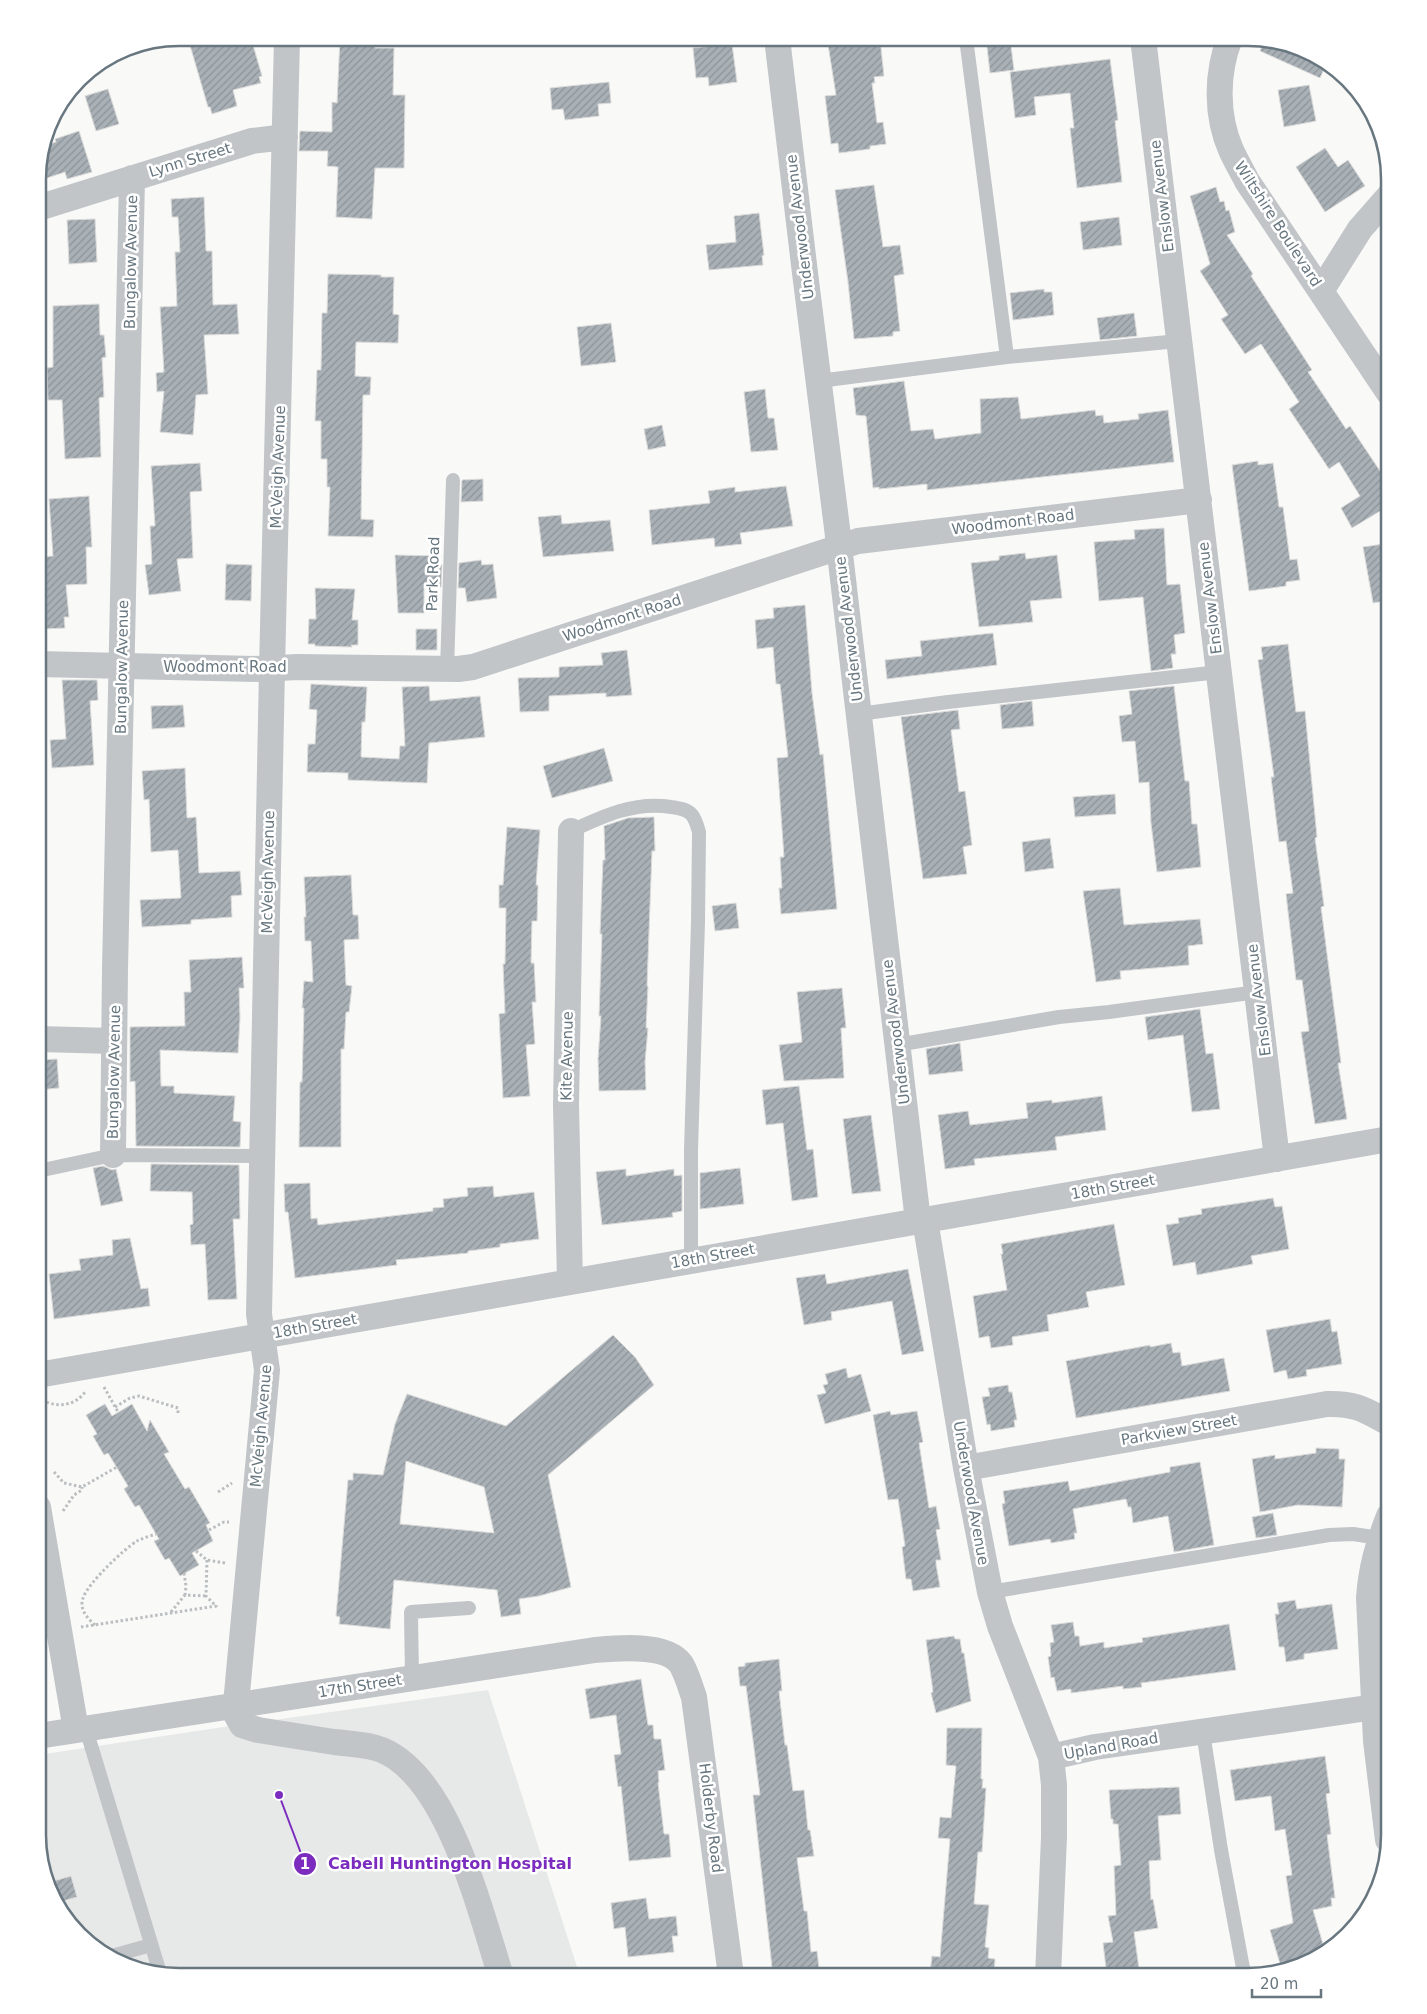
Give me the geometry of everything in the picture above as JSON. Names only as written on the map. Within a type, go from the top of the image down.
[{"type":"street","name":"McVeigh Avenue","points":[[236,1704],[267,1370],[259,1314],[287,47]]},
{"type":"street","name":"Underwood Avenue","points":[[779,47],[898,1045],[921,1221],[990,1592],[1000,1626],[1051,1757]]},
{"type":"street","name":"Enslow Avenue","points":[[1144,47],[1277,1159]]},
{"type":"street","name":"Wiltshire Boulevard","points":[[1228,47],[1222,69],[1220,94],[1222,122],[1231,150],[1247,181],[1381,380]]},
{"type":"street","name":"Lynn Street","points":[[47,205],[252,141],[285,137]]},
{"type":"street","name":"Bungalow Avenue","points":[[112,1155],[132,178]]},
{"type":"street","points":[[1320,290],[1360,229],[1381,206]]},
{"type":"street","name":"Woodmont Road","points":[[47,664],[272,669],[297,667],[447,670],[473,666],[872,538],[1199,500]]},
{"type":"street","name":"Kite Avenue","points":[[570,1281],[566,1105],[571,831]]},
{"type":"street","points":[[46,1039],[114,1041]]},
{"type":"street","name":"18th Street","points":[[46,1385],[262,1336],[1381,1141]]},
{"type":"street","name":"Parkview Street","points":[[966,1468],[1327,1404],[1360,1407],[1381,1418]]},
{"type":"street","points":[[1381,1537],[1375,1552],[1370,1578],[1369,1598],[1381,1699]]},
{"type":"street","points":[[46,1549],[81,1730]]},
{"type":"street","name":"17th Street","points":[[46,1735],[236,1704],[621,1647],[664,1652],[680,1662]]},
{"type":"street","name":"Holderby Road","points":[[680,1662],[694,1697],[697,1714],[731,1968]]},
{"type":"street","points":[[236,1704],[237,1716],[242,1725],[248,1728],[370,1746],[395,1757],[407,1766],[432,1797],[453,1833],[498,1967]]},
{"type":"street","name":"Upland Road","points":[[1048,1968],[1054,1836],[1054,1785],[1051,1757],[1095,1747],[1381,1707]]},
{"type":"street","points":[[1381,1744],[1381,1789]]},
{"type":"lane","points":[[967,47],[1007,357]]},
{"type":"lane","points":[[818,382],[1007,357],[1179,341]]},
{"type":"lane","name":"Park Road","points":[[447,670],[453,480]]},
{"type":"lane","points":[[859,714],[948,702],[1219,672]]},
{"type":"lane","points":[[571,831],[617,811],[638,806],[663,805],[680,808],[690,813],[696,821],[699,832],[698,922],[691,1150],[691,1260]]},
{"type":"lane","points":[[898,1045],[1059,1017],[1258,992]]},
{"type":"lane","points":[[46,1169],[112,1155],[262,1156]]},
{"type":"lane","points":[[990,1592],[1329,1535],[1353,1534],[1381,1528]]},
{"type":"lane","points":[[412,1678],[410,1612],[469,1608]]},
{"type":"lane","points":[[81,1730],[158,1965]]},
{"type":"lane","points":[[1203,1732],[1221,1850],[1244,1968]]},
{"type":"lane","points":[[120,1954],[151,1945]]},
{"type":"path","points":[[104,1387],[118,1412]]},
{"type":"path","points":[[46,1395],[55,1405],[70,1403],[87,1389]]},
{"type":"path","points":[[115,1407],[130,1398],[139,1396],[178,1408],[178,1413]]},
{"type":"path","points":[[61,1516],[69,1501],[82,1490],[82,1487],[117,1467]]},
{"type":"path","points":[[54,1472],[64,1483],[82,1487]]},
{"type":"path","points":[[218,1492],[236,1481]]},
{"type":"path","points":[[209,1530],[224,1522],[232,1522]]},
{"type":"path","points":[[95,1625],[88,1620],[82,1608],[83,1598],[88,1589],[129,1546],[156,1534]]},
{"type":"path","points":[[196,1551],[207,1560],[228,1563]]},
{"type":"path","points":[[206,1596],[207,1560]]},
{"type":"path","points":[[171,1613],[184,1596],[186,1586],[184,1573]]},
{"type":"path","points":[[184,1596],[206,1596],[224,1611]]},
{"type":"path","points":[[81,1628],[216,1606]]},
{"type":"shaded area","points":[[488,1690],[577,1967],[171,1967],[137,1961],[106,1945],[85,1929],[74,1916],[56,1885],[47,1852],[46,1754]]},
{"type":"building","points":[[190,47],[254,47],[262,76],[259,77],[261,83],[233,90],[237,106],[212,114],[210,107],[208,107]]},
{"type":"building","points":[[340,47],[394,48],[393,95],[405,95],[404,168],[375,168],[372,219],[336,217],[338,167],[327,166],[328,151],[299,151],[300,131],[332,132],[332,102],[337,103]]},
{"type":"building","points":[[732,47],[737,82],[709,86],[708,77],[696,78],[693,48]]},
{"type":"building","points":[[828,47],[881,47],[884,76],[874,77],[875,83],[872,83],[877,123],[883,122],[886,144],[870,146],[870,149],[839,153],[838,143],[831,144],[825,96],[836,95]]},
{"type":"building","points":[[987,47],[1011,47],[1014,70],[990,73]]},
{"type":"building","points":[[1261,48],[1290,53],[1323,70],[1320,78],[1260,51]]},
{"type":"building","points":[[1110,59],[1118,120],[1115,121],[1122,182],[1077,188],[1070,128],[1074,128],[1070,93],[1034,97],[1036,115],[1015,118],[1010,72]]},
{"type":"building","points":[[609,82],[611,103],[598,104],[599,116],[565,120],[563,109],[552,110],[550,88]]},
{"type":"building","points":[[1309,85],[1316,121],[1284,127],[1278,90]]},
{"type":"building","points":[[108,89],[119,124],[96,131],[85,96]]},
{"type":"building","points":[[79,131],[92,172],[67,179],[65,172],[47,178],[47,162],[51,144],[56,142],[55,139]]},
{"type":"building","points":[[1325,148],[1338,167],[1348,160],[1365,186],[1325,212],[1296,167]]},
{"type":"building","points":[[874,185],[883,247],[900,245],[904,274],[894,276],[900,331],[893,332],[893,336],[854,339],[835,190]]},
{"type":"building","points":[[1216,187],[1220,202],[1224,201],[1226,211],[1229,210],[1235,232],[1227,235],[1253,274],[1251,276],[1312,370],[1308,372],[1346,429],[1350,426],[1381,470],[1381,510],[1352,528],[1341,508],[1360,496],[1339,462],[1329,469],[1289,409],[1299,402],[1261,344],[1245,354],[1221,319],[1228,315],[1200,271],[1210,264],[1190,196]]},
{"type":"building","points":[[204,197],[206,251],[212,251],[213,305],[237,304],[239,334],[204,335],[208,394],[196,395],[193,435],[160,432],[164,391],[157,392],[156,373],[164,372],[160,307],[177,306],[175,252],[180,252],[178,217],[172,217],[171,199]]},
{"type":"building","points":[[759,213],[764,255],[762,256],[763,265],[709,270],[706,245],[736,242],[734,216]]},
{"type":"building","points":[[1119,217],[1122,245],[1083,250],[1080,222]]},
{"type":"building","points":[[95,219],[97,262],[69,264],[67,220]]},
{"type":"building","points":[[328,274],[394,277],[393,314],[399,315],[398,343],[356,342],[355,376],[371,377],[370,395],[363,395],[361,519],[374,520],[373,537],[328,536],[330,487],[327,487],[327,459],[321,459],[321,421],[315,421],[317,370],[321,370],[322,313],[327,313]]},
{"type":"building","points":[[1044,289],[1044,292],[1052,292],[1054,315],[1013,320],[1010,293]]},
{"type":"building","points":[[99,304],[100,335],[104,335],[106,357],[102,358],[104,397],[99,398],[101,457],[65,459],[62,400],[48,400],[47,368],[53,367],[53,306]]},
{"type":"building","points":[[1134,313],[1137,336],[1100,340],[1097,318]]},
{"type":"building","points":[[611,323],[616,362],[581,366],[577,327]]},
{"type":"building","points":[[904,381],[911,431],[933,429],[935,439],[981,433],[980,399],[1018,397],[1021,419],[1095,410],[1096,416],[1103,415],[1104,423],[1139,419],[1138,414],[1168,410],[1174,462],[927,490],[927,484],[873,488],[866,416],[856,415],[853,388]]},
{"type":"building","points":[[765,389],[768,418],[774,418],[778,450],[751,452],[744,392]]},
{"type":"building","points":[[662,425],[666,446],[648,450],[644,429]]},
{"type":"building","points":[[1258,461],[1258,465],[1273,463],[1279,507],[1283,507],[1290,560],[1297,559],[1300,580],[1286,582],[1286,586],[1249,591],[1232,465]]},
{"type":"building","points":[[200,463],[202,491],[190,492],[193,558],[177,559],[181,591],[149,595],[145,565],[152,564],[150,526],[155,526],[151,466]]},
{"type":"building","points":[[483,479],[483,501],[461,502],[462,480]]},
{"type":"building","points":[[786,486],[793,526],[740,533],[742,544],[715,547],[714,538],[652,545],[649,510],[710,503],[708,491],[735,487],[735,492]]},
{"type":"building","points":[[89,496],[92,547],[86,547],[87,584],[66,585],[69,617],[64,617],[65,628],[47,629],[47,556],[53,556],[49,499]]},
{"type":"building","points":[[561,515],[562,524],[610,520],[614,551],[543,557],[538,517]]},
{"type":"building","points":[[1164,528],[1167,585],[1180,584],[1185,633],[1174,635],[1176,654],[1171,654],[1173,668],[1151,671],[1143,597],[1099,601],[1094,542],[1135,539],[1134,530]]},
{"type":"building","points":[[1381,544],[1381,602],[1373,603],[1363,547]]},
{"type":"building","points":[[1025,553],[1026,559],[1057,555],[1062,598],[1030,601],[1033,622],[979,627],[971,563],[999,560],[999,556]]},
{"type":"building","points":[[395,555],[438,556],[437,565],[442,565],[441,587],[424,587],[424,613],[398,613]]},
{"type":"building","points":[[481,560],[482,565],[493,564],[497,598],[467,602],[465,588],[458,588],[459,563]]},
{"type":"building","points":[[226,564],[252,565],[251,601],[225,600]]},
{"type":"building","points":[[315,588],[355,589],[352,620],[358,620],[358,645],[351,645],[352,647],[315,646],[315,644],[308,644],[309,619],[316,619]]},
{"type":"building","points":[[805,605],[812,693],[820,755],[823,754],[837,909],[781,914],[779,888],[782,888],[780,857],[784,857],[777,758],[788,757],[780,684],[776,684],[773,647],[757,649],[755,620],[774,618],[773,608]]},
{"type":"building","points":[[416,629],[437,629],[437,650],[416,650]]},
{"type":"building","points":[[993,633],[997,665],[887,679],[885,660],[922,656],[920,641]]},
{"type":"building","points":[[1288,644],[1296,712],[1305,711],[1317,837],[1315,838],[1324,906],[1321,907],[1341,1063],[1338,1063],[1347,1119],[1315,1124],[1301,1032],[1309,1031],[1302,980],[1296,980],[1286,894],[1293,893],[1286,841],[1279,842],[1271,777],[1274,777],[1258,660],[1263,659],[1261,647]]},
{"type":"building","points":[[627,650],[632,695],[606,697],[606,693],[549,696],[549,711],[520,712],[518,678],[559,677],[559,667],[603,665],[601,653]]},
{"type":"building","points":[[62,680],[97,680],[98,700],[90,701],[94,765],[52,768],[50,740],[66,739]]},
{"type":"building","points":[[311,684],[367,687],[365,722],[362,722],[361,757],[399,759],[400,746],[405,746],[402,687],[429,686],[430,701],[480,696],[485,737],[429,743],[427,783],[348,780],[348,773],[307,772],[308,744],[315,744],[317,710],[309,709]]},
{"type":"building","points":[[1174,686],[1185,781],[1189,781],[1192,824],[1197,824],[1201,867],[1157,872],[1151,823],[1149,782],[1139,783],[1135,741],[1122,742],[1119,716],[1132,714],[1129,691]]},
{"type":"building","points":[[1032,701],[1034,726],[1002,729],[1000,705]]},
{"type":"building","points":[[183,705],[185,727],[152,729],[151,706]]},
{"type":"building","points":[[958,710],[960,729],[951,730],[959,792],[965,791],[972,845],[963,847],[967,874],[923,879],[901,717]]},
{"type":"building","points":[[604,748],[613,781],[552,798],[543,766]]},
{"type":"building","points":[[185,768],[187,818],[196,817],[199,873],[240,871],[242,895],[231,896],[232,917],[191,920],[191,924],[142,927],[140,900],[181,898],[178,850],[151,852],[149,799],[144,800],[142,771]]},
{"type":"building","points":[[1115,794],[1116,814],[1075,817],[1073,797]]},
{"type":"building","points":[[654,817],[655,851],[652,851],[647,986],[646,1090],[599,1091],[598,1059],[601,1016],[599,1016],[602,934],[600,934],[603,860],[605,860],[604,826],[628,818]]},
{"type":"building","points":[[507,827],[540,830],[536,885],[538,885],[537,921],[532,921],[531,963],[534,963],[536,1002],[532,1002],[535,1044],[526,1045],[530,1096],[503,1098],[499,1014],[505,1013],[503,964],[505,964],[506,908],[499,908],[499,885],[503,885]]},
{"type":"building","points":[[1050,838],[1054,868],[1025,872],[1022,842]]},
{"type":"building","points":[[351,875],[353,915],[358,915],[359,939],[344,940],[346,985],[352,986],[349,1012],[346,1012],[344,1049],[341,1049],[341,1147],[299,1147],[304,981],[313,982],[311,941],[305,941],[304,877]]},
{"type":"building","points":[[1120,888],[1124,925],[1200,919],[1203,944],[1188,946],[1189,965],[1120,971],[1121,979],[1096,982],[1083,891]]},
{"type":"building","points":[[736,903],[739,928],[715,931],[712,906]]},
{"type":"building","points":[[242,957],[244,988],[239,988],[238,1053],[160,1050],[161,1086],[174,1086],[174,1093],[235,1096],[233,1121],[241,1122],[240,1147],[136,1146],[135,1081],[130,1082],[130,1027],[185,1026],[184,992],[191,992],[189,960]]},
{"type":"building","points":[[842,988],[846,1028],[841,1028],[844,1078],[784,1081],[779,1045],[802,1042],[797,992]]},
{"type":"building","points":[[1200,1009],[1206,1054],[1213,1053],[1220,1109],[1192,1112],[1183,1035],[1148,1040],[1145,1017]]},
{"type":"building","points":[[960,1043],[963,1071],[929,1075],[926,1049]]},
{"type":"building","points":[[57,1059],[59,1088],[46,1089],[46,1060]]},
{"type":"building","points":[[799,1086],[807,1150],[813,1149],[818,1197],[792,1201],[783,1123],[766,1125],[762,1090]]},
{"type":"building","points":[[1102,1096],[1106,1130],[1055,1137],[1057,1150],[974,1159],[975,1165],[945,1169],[938,1115],[968,1111],[970,1125],[1028,1118],[1026,1103],[1052,1100],[1052,1103]]},
{"type":"building","points":[[871,1115],[881,1191],[852,1194],[843,1119]]},
{"type":"building","points":[[151,1164],[239,1165],[240,1219],[233,1219],[237,1299],[208,1300],[205,1244],[191,1245],[190,1225],[193,1224],[192,1192],[150,1191]]},
{"type":"building","points":[[103,1166],[112,1170],[116,1169],[123,1201],[101,1206],[93,1168]]},
{"type":"building","points":[[740,1168],[744,1204],[700,1209],[700,1173]]},
{"type":"building","points":[[626,1169],[626,1176],[674,1169],[674,1176],[682,1175],[682,1211],[672,1213],[673,1217],[602,1225],[596,1172]]},
{"type":"building","points":[[310,1183],[311,1219],[317,1218],[318,1225],[433,1211],[433,1208],[444,1207],[443,1199],[468,1196],[467,1188],[493,1186],[494,1197],[534,1192],[539,1239],[500,1244],[500,1247],[468,1251],[468,1253],[396,1260],[397,1265],[295,1278],[288,1212],[285,1212],[284,1184]]},
{"type":"building","points":[[1273,1198],[1275,1207],[1282,1206],[1289,1249],[1251,1256],[1253,1264],[1197,1275],[1195,1262],[1173,1266],[1166,1225],[1179,1223],[1178,1218],[1202,1214],[1201,1209]]},
{"type":"building","points":[[1114,1224],[1125,1285],[1086,1292],[1089,1307],[1047,1315],[1049,1331],[1012,1337],[1013,1345],[991,1348],[989,1336],[979,1338],[973,1296],[1007,1290],[1001,1244]]},
{"type":"building","points":[[130,1238],[141,1289],[148,1288],[150,1306],[54,1319],[49,1274],[81,1270],[79,1259],[113,1255],[112,1240]]},
{"type":"building","points":[[908,1269],[924,1351],[902,1355],[892,1301],[831,1312],[832,1320],[804,1325],[796,1278],[825,1274],[827,1284]]},
{"type":"building","points":[[1330,1319],[1332,1332],[1337,1331],[1342,1364],[1306,1370],[1307,1376],[1288,1379],[1286,1370],[1274,1373],[1266,1330]]},
{"type":"building","points":[[613,1335],[635,1357],[654,1385],[548,1475],[571,1587],[539,1596],[519,1599],[521,1614],[501,1617],[497,1590],[394,1580],[390,1629],[339,1624],[340,1617],[336,1616],[348,1480],[353,1480],[353,1473],[383,1475],[395,1424],[407,1394],[506,1426]],"holes":[[[406,1461],[484,1487],[494,1533],[400,1524]]]},
{"type":"building","points":[[1171,1343],[1173,1353],[1180,1352],[1182,1366],[1224,1358],[1230,1391],[1076,1418],[1066,1361],[1150,1345],[1150,1347]]},
{"type":"building","points":[[846,1368],[848,1378],[861,1374],[871,1411],[825,1424],[817,1395],[826,1393],[823,1385],[828,1384],[825,1374]]},
{"type":"building","points":[[1008,1385],[1009,1392],[1012,1392],[1017,1420],[1014,1420],[1015,1427],[991,1431],[990,1424],[987,1425],[982,1397],[990,1396],[988,1388]]},
{"type":"building","points":[[105,1404],[112,1416],[132,1404],[147,1431],[150,1420],[169,1452],[164,1454],[185,1489],[189,1487],[210,1523],[206,1525],[213,1541],[192,1553],[199,1565],[180,1576],[169,1558],[165,1560],[154,1541],[159,1539],[139,1505],[135,1507],[124,1489],[128,1486],[108,1453],[104,1455],[93,1436],[97,1434],[86,1415]]},
{"type":"building","points":[[890,1411],[891,1415],[917,1411],[923,1442],[919,1443],[929,1508],[936,1506],[940,1529],[936,1530],[941,1560],[936,1560],[936,1564],[940,1587],[913,1591],[911,1579],[906,1579],[902,1547],[905,1546],[898,1499],[888,1500],[873,1415]]},
{"type":"building","points":[[1316,1448],[1339,1449],[1339,1459],[1345,1459],[1342,1507],[1298,1505],[1260,1512],[1252,1459],[1275,1455],[1275,1459],[1316,1453]]},
{"type":"building","points":[[1200,1462],[1214,1545],[1174,1552],[1168,1516],[1133,1523],[1131,1507],[1128,1507],[1126,1499],[1073,1509],[1077,1533],[1074,1533],[1075,1539],[1051,1543],[1050,1539],[1009,1546],[1002,1504],[1005,1503],[1003,1491],[1068,1481],[1070,1491],[1170,1472],[1170,1467]]},
{"type":"building","points":[[1273,1513],[1277,1535],[1256,1538],[1252,1517]]},
{"type":"building","points":[[1295,1600],[1297,1609],[1332,1604],[1338,1649],[1304,1654],[1304,1659],[1286,1662],[1284,1647],[1279,1647],[1275,1614],[1279,1614],[1277,1603]]},
{"type":"building","points":[[1073,1622],[1075,1636],[1079,1636],[1080,1646],[1104,1642],[1104,1648],[1143,1642],[1142,1638],[1229,1624],[1236,1670],[1141,1683],[1142,1687],[1123,1689],[1123,1686],[1071,1693],[1071,1689],[1057,1691],[1054,1677],[1051,1678],[1048,1657],[1051,1656],[1050,1643],[1054,1642],[1051,1625]]},
{"type":"building","points":[[954,1636],[955,1639],[960,1639],[962,1653],[964,1653],[971,1701],[936,1713],[931,1693],[933,1692],[926,1640]]},
{"type":"building","points":[[779,1659],[782,1691],[779,1691],[785,1745],[787,1745],[793,1791],[804,1790],[808,1830],[810,1830],[814,1856],[797,1858],[804,1911],[807,1911],[811,1952],[817,1951],[819,1968],[772,1968],[753,1795],[760,1795],[746,1686],[740,1686],[738,1667],[745,1666],[745,1663]]},
{"type":"building","points":[[641,1679],[648,1725],[653,1725],[654,1739],[661,1739],[665,1770],[658,1771],[658,1783],[664,1834],[669,1834],[671,1857],[629,1861],[621,1786],[618,1787],[614,1755],[621,1754],[616,1715],[590,1719],[585,1689]]},
{"type":"building","points":[[947,1728],[982,1728],[981,1779],[983,1779],[982,1788],[986,1788],[982,1852],[978,1852],[974,1904],[989,1905],[985,1947],[989,1948],[988,1958],[995,1959],[994,1968],[931,1968],[932,1956],[940,1957],[950,1839],[938,1838],[940,1817],[951,1818],[956,1766],[946,1765]]},
{"type":"building","points":[[1325,1756],[1330,1793],[1326,1794],[1331,1834],[1327,1835],[1335,1898],[1331,1898],[1332,1906],[1313,1910],[1323,1944],[1298,1958],[1280,1963],[1270,1930],[1293,1923],[1286,1876],[1292,1875],[1285,1829],[1275,1831],[1271,1796],[1235,1801],[1230,1770]]},
{"type":"building","points":[[1179,1787],[1181,1814],[1158,1816],[1161,1860],[1149,1861],[1151,1900],[1153,1899],[1158,1928],[1134,1932],[1139,1968],[1106,1968],[1103,1943],[1113,1942],[1108,1916],[1116,1915],[1114,1866],[1121,1865],[1118,1824],[1113,1824],[1113,1819],[1111,1819],[1109,1790]]},
{"type":"building","points":[[71,1876],[77,1897],[64,1901],[55,1881]]},
{"type":"building","points":[[646,1898],[649,1919],[676,1916],[678,1936],[672,1936],[674,1952],[628,1957],[625,1927],[614,1929],[611,1903]]},
{"type":"place","name":"Cabell Huntington Hospital","points":[[279,1795]]}]
